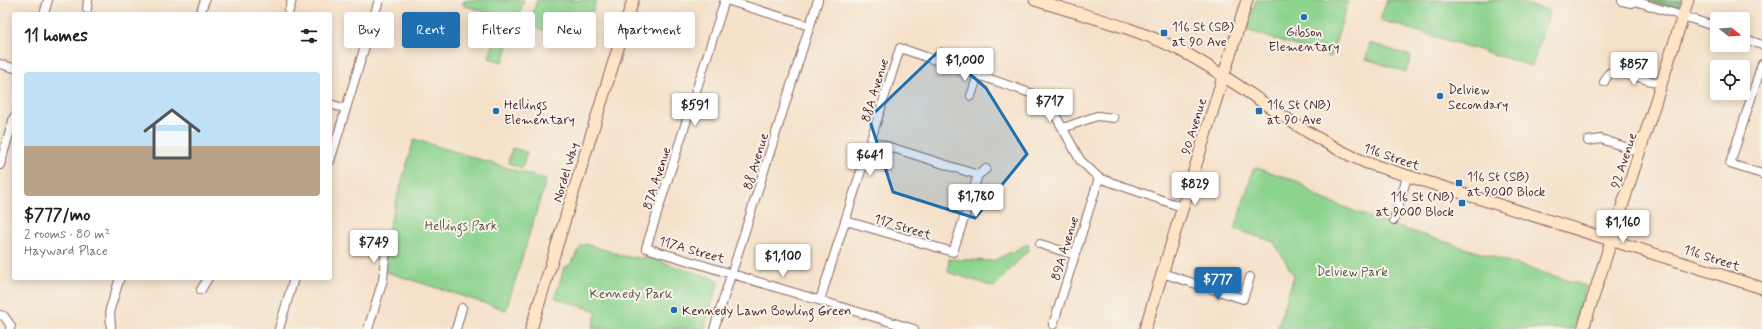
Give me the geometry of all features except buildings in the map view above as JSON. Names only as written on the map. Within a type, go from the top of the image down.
[{"type":"street","points":[[45,12],[48,0]]},
{"type":"street","points":[[87,9],[88,0]]},
{"type":"street","points":[[201,12],[204,0]]},
{"type":"street","points":[[289,12],[292,0]]},
{"type":"street","points":[[332,154],[380,0]]},
{"type":"street","name":"Nordel Way","points":[[531,329],[633,0]]},
{"type":"street","points":[[725,0],[810,26]]},
{"type":"street","name":"87A Avenue","points":[[646,248],[725,0]]},
{"type":"street","name":"88 Avenue","points":[[714,329],[818,0]]},
{"type":"street","name":"116 Street","points":[[1035,0],[1160,41],[1188,54],[1223,75],[1322,142],[1367,163],[1762,288]]},
{"type":"street","name":"90 Avenue","points":[[1145,329],[1247,0]]},
{"type":"street","name":"92 Avenue","points":[[1583,329],[1688,0]]},
{"type":"street","points":[[1622,1],[1631,3],[1635,2],[1710,26]]},
{"type":"street","points":[[1750,41],[1762,45]]},
{"type":"street","name":"88A Avenue","points":[[820,300],[900,48],[978,75]]},
{"type":"street","points":[[0,64],[12,67]]},
{"type":"street","points":[[1762,64],[1730,164],[1762,174]]},
{"type":"street","points":[[1604,82],[1609,73],[1615,70],[1661,84]]},
{"type":"street","points":[[971,96],[978,75],[1033,94],[1052,109],[1080,160],[1099,178],[1182,207]]},
{"type":"street","points":[[332,105],[346,109]]},
{"type":"street","points":[[1063,128],[1097,116],[1114,118]]},
{"type":"street","points":[[0,165],[12,124]]},
{"type":"street","points":[[1588,141],[1601,139],[1640,152]]},
{"type":"street","points":[[871,141],[978,175],[986,169]]},
{"type":"street","name":"117 Street","points":[[846,221],[953,252],[978,175]]},
{"type":"street","points":[[1394,220],[1408,177]]},
{"type":"street","name":"89A Avenue","points":[[1052,326],[1099,178]]},
{"type":"street","points":[[1040,244],[1075,255]]},
{"type":"street","points":[[368,329],[382,284],[386,248]]},
{"type":"street","name":"117A Street","points":[[646,248],[914,329]]},
{"type":"street","points":[[1162,273],[1243,299],[1250,277]]},
{"type":"street","points":[[111,329],[110,309],[119,280]]},
{"type":"street","points":[[201,290],[207,280]]},
{"type":"street","points":[[279,329],[293,280]]},
{"type":"street","points":[[456,329],[462,308]]},
{"type":"street","points":[[0,314],[4,316],[11,326],[10,329]]},
{"type":"highlighted area","points":[[941,49],[986,88],[1027,154],[975,218],[893,192],[869,118]]},
{"type":"green space","points":[[464,0],[524,0],[520,12],[485,12],[463,5]]},
{"type":"green space","points":[[537,0],[596,0],[592,12],[543,12],[543,30],[535,28],[535,12],[533,12]]},
{"type":"green space","name":"Gibson Elementary","points":[[1256,0],[1342,0],[1348,2],[1331,57],[1246,30]]},
{"type":"green space","points":[[1387,0],[1513,0],[1550,11],[1532,66],[1380,20]]},
{"type":"green space","points":[[1645,0],[1681,0],[1678,10]]},
{"type":"green space","points":[[1370,43],[1411,56],[1406,72],[1366,59]]},
{"type":"green space","points":[[492,48],[507,48],[503,62],[489,58]]},
{"type":"green space","name":"Hellings Park","points":[[414,139],[546,180],[506,310],[377,269]]},
{"type":"green space","points":[[512,148],[527,152],[522,168],[508,163]]},
{"type":"green space","name":"Delview Park","points":[[1254,167],[1297,181],[1318,197],[1382,222],[1586,286],[1573,329],[1277,329],[1294,276],[1274,242],[1235,229]]},
{"type":"green space","name":"Kennedy Park","points":[[586,244],[627,257],[648,258],[719,280],[704,329],[592,329],[597,311],[555,298],[564,268],[571,264],[581,246]]},
{"type":"green space","points":[[1028,244],[1029,249],[994,287],[948,272],[949,259],[993,261]]},
{"type":"place","name":"Gibson Elementary","points":[[1304,17]]},
{"type":"place","name":"116 St (SB) at 90 Ave","points":[[1164,33]]},
{"type":"place","name":"Delview Secondary","points":[[1440,96]]},
{"type":"place","name":"Hellings Elementary","points":[[496,111]]},
{"type":"place","name":"116 St (NB) at 90 Ave","points":[[1259,111]]},
{"type":"place","name":"116 St (SB) at 9000 Block","points":[[1459,183]]},
{"type":"place","name":"116 St (NB) at 9000 Block","points":[[1462,203]]},
{"type":"place","name":"Kennedy Lawn Bowling Green","points":[[674,310]]}]
